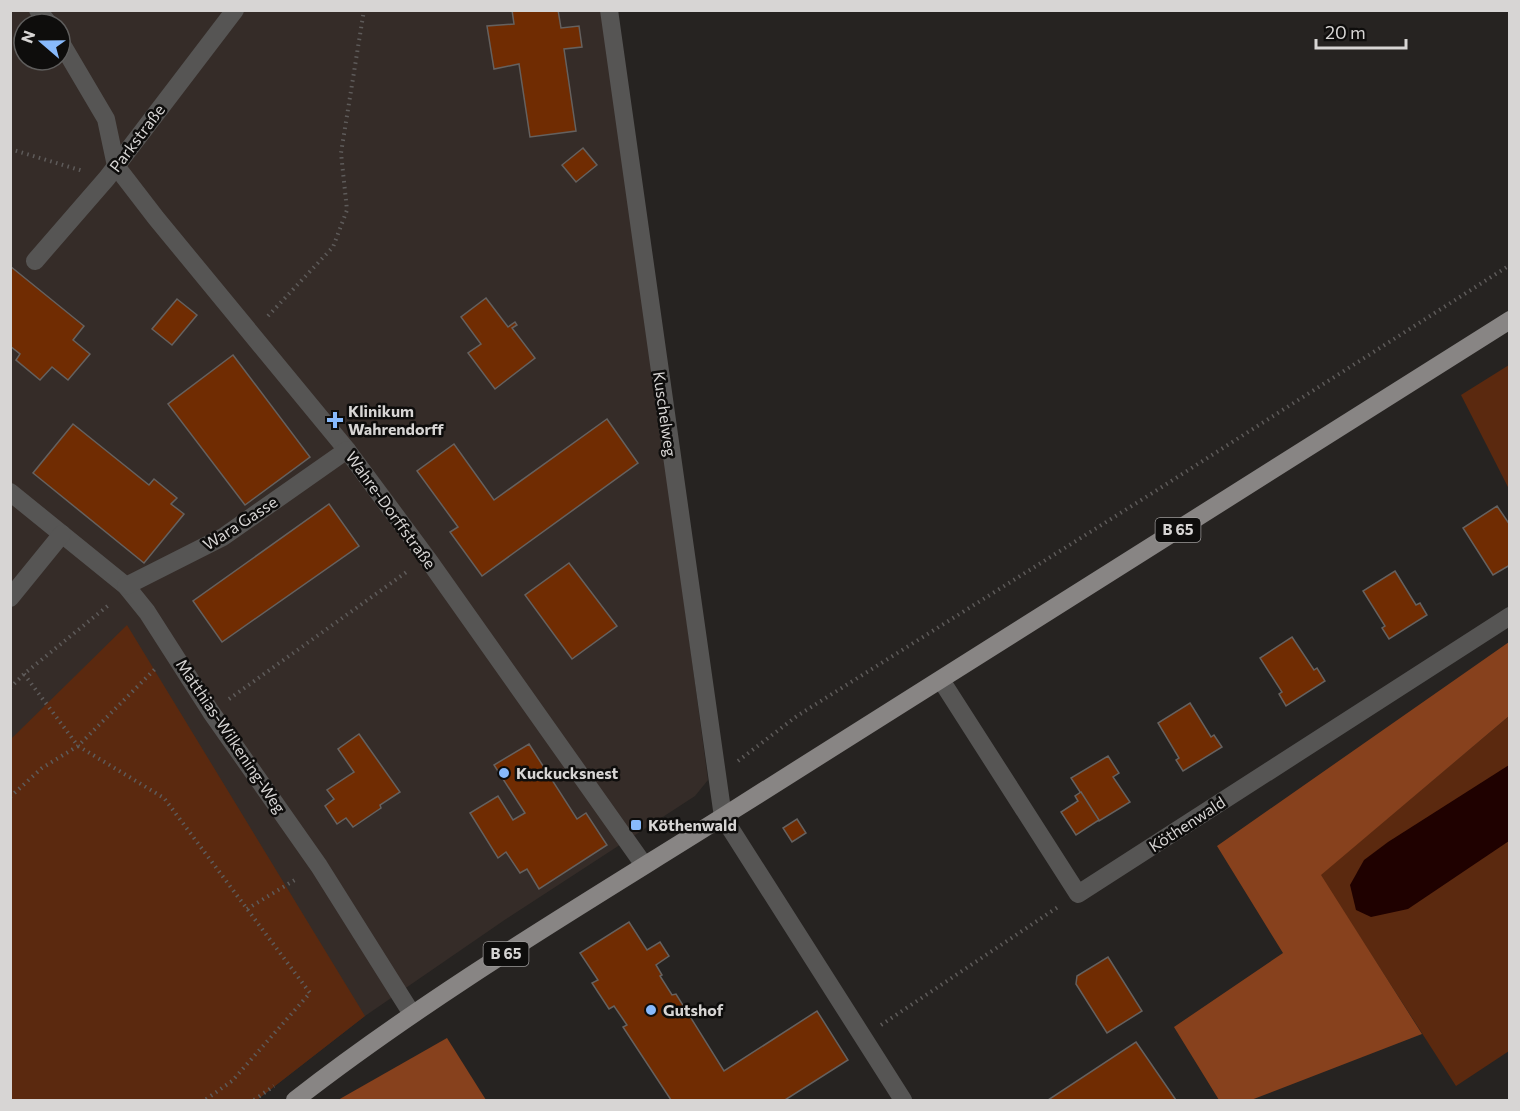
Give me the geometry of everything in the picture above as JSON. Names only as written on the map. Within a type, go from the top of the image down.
[{"type":"main road","name":"B 65","points":[[295,1101],[339,1066],[412,1014],[644,865],[1509,320]]},
{"type":"street","name":"Parkstraße","points":[[35,261],[112,172],[235,10]]},
{"type":"street","name":"Kuschelweg","points":[[609,10],[723,817]]},
{"type":"street","name":"Wahre-Dorffstraße","points":[[72,61],[106,118],[112,172],[156,218],[347,450],[427,558],[644,865]]},
{"type":"street","name":"Wara Gasse","points":[[126,586],[224,537],[347,450]]},
{"type":"street","name":"Matthias-Wilkening-Weg","points":[[10,492],[126,586],[173,651],[211,712],[319,866],[412,1014]]},
{"type":"street","points":[[10,598],[62,534]]},
{"type":"street","name":"Köthenwald","points":[[1078,894],[1509,616]]},
{"type":"street","points":[[941,680],[1078,894]]},
{"type":"street","points":[[723,817],[903,1101]]},
{"type":"path","points":[[251,334],[333,247],[347,210],[341,153],[364,10]]},
{"type":"path","points":[[10,149],[112,172]]},
{"type":"path","points":[[716,778],[797,716],[1154,492],[1509,265]]},
{"type":"path","points":[[211,712],[427,558]]},
{"type":"path","points":[[10,688],[106,608],[126,586]]},
{"type":"path","points":[[10,797],[42,768],[78,746],[173,651]]},
{"type":"path","points":[[24,674],[78,746],[164,798],[310,993],[232,1082],[205,1101]]},
{"type":"path","points":[[247,909],[319,866]]},
{"type":"path","points":[[862,1038],[1078,894]]},
{"type":"shaded area","name":"Klinikum Wahrendorff","points":[[10,11],[605,11],[708,780],[695,796],[506,919],[365,1016],[257,1100],[11,1100]]},
{"type":"shaded area","points":[[1509,365],[1509,489],[1461,395]]},
{"type":"shaded area","points":[[127,625],[365,1016],[257,1100],[11,1100],[11,739]]},
{"type":"shaded area","points":[[1509,642],[1509,716],[1321,875],[1422,1034],[1251,1100],[1219,1100],[1174,1027],[1283,953],[1217,846]]},
{"type":"shaded area","points":[[1509,716],[1509,1051],[1456,1086],[1320,875]]},
{"type":"shaded area","points":[[1509,765],[1509,841],[1408,909],[1371,917],[1356,910],[1350,885],[1364,860],[1388,842]]},
{"type":"shaded area","points":[[447,1038],[486,1100],[338,1100]]},
{"type":"building","points":[[512,10],[558,10],[561,28],[579,26],[582,47],[564,49],[576,131],[530,137],[519,64],[494,69],[487,26],[514,24]]},
{"type":"building","points":[[583,148],[597,165],[576,182],[562,165]]},
{"type":"building","points":[[10,266],[84,326],[73,340],[90,354],[68,380],[52,367],[40,380],[16,360],[20,354],[10,346]]},
{"type":"building","points":[[486,298],[508,327],[515,322],[517,325],[512,328],[535,358],[495,389],[468,353],[481,344],[461,317]]},
{"type":"building","points":[[177,299],[197,315],[172,345],[152,329]]},
{"type":"building","points":[[233,355],[310,457],[245,505],[168,404]]},
{"type":"building","points":[[607,419],[638,463],[482,576],[450,532],[458,527],[417,471],[454,444],[494,500]]},
{"type":"building","points":[[73,424],[149,485],[154,479],[177,498],[171,504],[184,514],[144,563],[33,473]]},
{"type":"building","points":[[329,504],[359,546],[222,642],[193,601]]},
{"type":"building","points":[[1497,506],[1510,525],[1510,565],[1493,575],[1463,528]]},
{"type":"building","points":[[569,563],[617,626],[572,659],[525,595]]},
{"type":"building","points":[[1395,571],[1416,605],[1420,603],[1427,615],[1389,639],[1382,628],[1385,626],[1363,591]]},
{"type":"building","points":[[1292,637],[1314,670],[1317,668],[1325,681],[1286,706],[1279,694],[1282,692],[1260,658]]},
{"type":"building","points":[[1190,703],[1211,737],[1214,735],[1222,747],[1183,771],[1176,760],[1179,758],[1158,723]]},
{"type":"building","points":[[359,734],[400,792],[353,827],[346,818],[337,824],[325,806],[334,799],[327,790],[354,772],[338,749]]},
{"type":"building","points":[[529,744],[577,819],[586,813],[607,845],[539,889],[527,869],[520,873],[506,852],[498,858],[470,813],[498,796],[513,820],[525,813],[494,765]]},
{"type":"building","points":[[1108,756],[1119,773],[1113,777],[1130,802],[1099,821],[1071,778]]},
{"type":"building","points":[[1081,792],[1099,820],[1076,835],[1061,812],[1078,801],[1075,796]]},
{"type":"building","points":[[797,819],[806,833],[792,842],[783,828]]},
{"type":"building","name":"Gutshof","points":[[629,922],[647,950],[660,942],[669,956],[656,965],[662,975],[660,976],[672,995],[676,994],[724,1071],[817,1011],[848,1060],[785,1100],[671,1100],[623,1027],[627,1025],[614,1006],[609,1009],[592,983],[598,980],[580,953]]},
{"type":"building","points":[[1108,957],[1142,1011],[1107,1033],[1076,984],[1077,976]]},
{"type":"building","points":[[1136,1042],[1176,1100],[1048,1100]]},
{"type":"place","name":"Klinikum Wahrendorff","points":[[335,420]]},
{"type":"place","name":"Kuckucksnest","points":[[504,773]]},
{"type":"place","name":"Köthenwald","points":[[636,825]]},
{"type":"place","name":"Gutshof","points":[[651,1010]]}]
